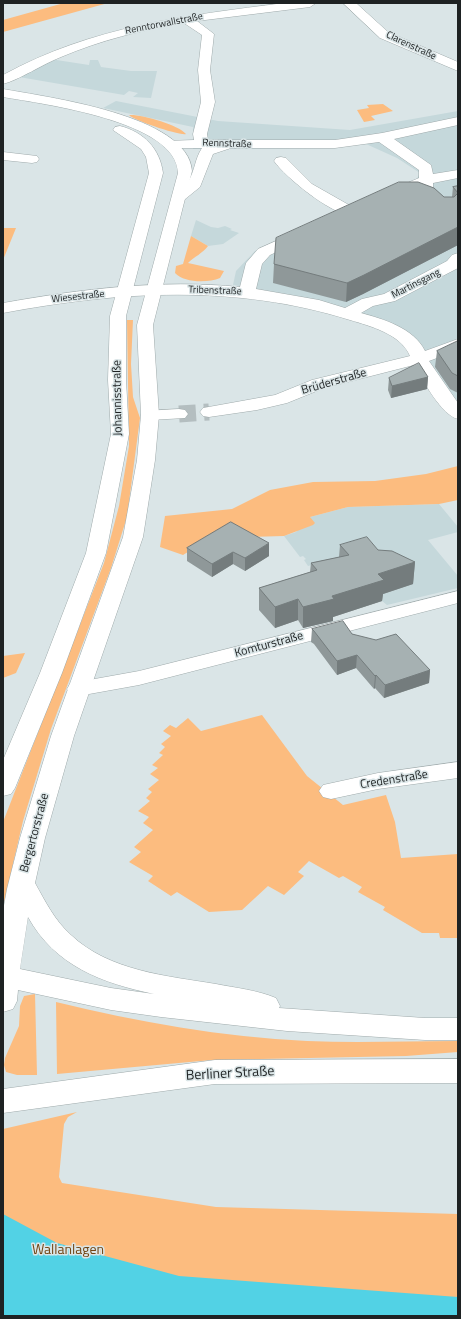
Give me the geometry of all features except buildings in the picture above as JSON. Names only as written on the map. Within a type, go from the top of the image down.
[{"type":"street","name":"Renntorwallstraße","points":[[3,80],[69,49],[147,26],[186,19],[310,3]]},
{"type":"street","name":"Clarenstraße","points":[[349,3],[384,35],[458,67]]},
{"type":"street","points":[[186,19],[208,34],[204,70],[208,102],[200,134],[201,143]]},
{"type":"street","points":[[3,93],[114,116],[144,128],[171,144],[184,160],[185,175],[145,325],[150,415],[146,460],[133,537],[78,689]]},
{"type":"street","points":[[3,100],[97,122],[131,135],[145,145]]},
{"type":"street","name":"Rennstraße","points":[[145,145],[201,143],[328,144],[382,138],[458,121]]},
{"type":"street","points":[[382,138],[426,168],[426,188],[442,206]]},
{"type":"street","points":[[179,197],[195,184],[202,161],[207,151],[230,144]]},
{"type":"street","name":"Johannisstraße","points":[[4,785],[42,695],[96,553],[110,490],[120,434],[117,380],[118,316],[156,173],[155,161],[145,145]]},
{"type":"street","points":[[3,156],[32,159]]},
{"type":"street","points":[[281,161],[307,186],[364,206]]},
{"type":"street","points":[[334,220],[426,180],[458,174]]},
{"type":"street","name":"Tribenstraße","points":[[153,291],[247,292],[254,263],[264,252],[314,229]]},
{"type":"street","name":"Martinsgang","points":[[348,313],[368,302],[389,298],[453,264],[458,258]]},
{"type":"street","name":"Wiesestraße","points":[[3,308],[50,299],[124,292],[153,291]]},
{"type":"street","points":[[247,292],[289,299],[348,313],[378,324],[399,335],[413,344],[419,359],[440,394],[458,414]]},
{"type":"street","name":"Brüderstraße","points":[[209,412],[263,404],[281,399],[318,384],[419,359],[458,344]]},
{"type":"street","points":[[150,415],[179,414]]},
{"type":"street","name":"Komturstraße","points":[[78,689],[139,678],[458,597]]},
{"type":"street","name":"Bergertorstraße","points":[[78,689],[47,789],[22,883],[46,926],[76,954],[102,968],[134,979],[263,1005],[287,1020]]},
{"type":"street","name":"Credenstraße","points":[[331,791],[378,781],[458,770]]},
{"type":"street","points":[[22,883],[10,942],[4,985],[44,984],[111,998],[161,1006],[287,1020],[424,1029],[458,1029]]},
{"type":"street","name":"Berliner Straße","points":[[5,1099],[215,1072],[458,1071]]},
{"type":"shaded area","points":[[50,59],[89,65],[90,60],[98,60],[101,67],[131,71],[157,71],[151,98],[133,97],[138,93],[129,91],[124,95],[19,77]]},
{"type":"shaded area","points":[[116,101],[218,121],[350,130],[458,111],[458,405],[416,344],[338,307],[297,296],[233,285],[236,271],[255,251],[415,182],[420,173],[397,158],[366,144],[319,148],[193,149],[193,127],[103,108]]},
{"type":"shaded area","points":[[196,220],[211,227],[218,228],[225,226],[232,229],[230,230],[239,233],[223,244],[208,246],[191,236]]},
{"type":"shaded area","points":[[439,504],[458,527],[458,532],[428,540],[458,576],[458,588],[387,605],[331,560],[308,566],[304,560],[306,559],[303,556],[300,557],[284,536],[312,524],[310,517],[348,507]]},
{"type":"green space","points":[[64,3],[108,3],[3,32],[3,20]]},
{"type":"green space","points":[[383,104],[393,111],[371,116],[375,120],[364,122],[357,110],[369,108],[367,105]]},
{"type":"green space","points":[[129,115],[142,116],[168,124],[176,127],[186,134],[175,133],[157,127]]},
{"type":"green space","points":[[3,228],[16,228],[3,260]]},
{"type":"green space","points":[[191,236],[208,246],[204,251],[188,263],[224,271],[220,278],[209,281],[196,281],[184,279],[175,273],[176,266],[183,264]]},
{"type":"green space","points":[[127,320],[133,320],[131,364],[133,397],[140,418],[127,517],[111,568],[51,729],[23,821],[3,907],[3,822],[104,563],[119,506],[129,446]]},
{"type":"green space","points":[[458,466],[458,500],[439,504],[348,507],[310,517],[315,523],[313,525],[284,536],[249,537],[230,526],[183,555],[160,547],[165,516],[232,509],[270,490],[313,482],[375,481],[426,474]]},
{"type":"green space","points":[[25,653],[16,673],[3,678],[3,656]]},
{"type":"green space","points":[[262,715],[307,776],[343,805],[386,795],[395,822],[401,858],[458,854],[458,938],[440,938],[439,933],[422,933],[383,910],[385,907],[358,892],[362,887],[343,876],[339,878],[309,861],[298,872],[304,876],[284,895],[268,886],[242,910],[209,912],[177,892],[171,896],[148,881],[153,876],[129,862],[141,852],[134,847],[153,830],[143,823],[149,817],[138,811],[150,801],[146,798],[152,792],[148,789],[159,780],[150,774],[158,768],[152,765],[163,755],[159,753],[165,747],[161,744],[171,736],[163,731],[170,725],[176,728],[188,718],[201,731]]},
{"type":"green space","points":[[35,994],[37,1075],[17,1075],[6,1072],[4,1065],[5,1058],[19,1026],[20,1006],[24,996]]},
{"type":"green space","points":[[56,1002],[180,1028],[243,1036],[326,1042],[458,1041],[458,1052],[406,1056],[212,1060],[57,1074]]},
{"type":"green space","name":"Wallanlagen","points":[[77,1112],[68,1117],[64,1124],[59,1177],[62,1183],[216,1207],[458,1214],[458,1316],[3,1316],[3,1129]]},
{"type":"water","points":[[3,1214],[57,1243],[179,1276],[458,1297],[458,1316],[3,1316]]},
{"type":"tunnel","points":[[179,414],[209,412]]}]
